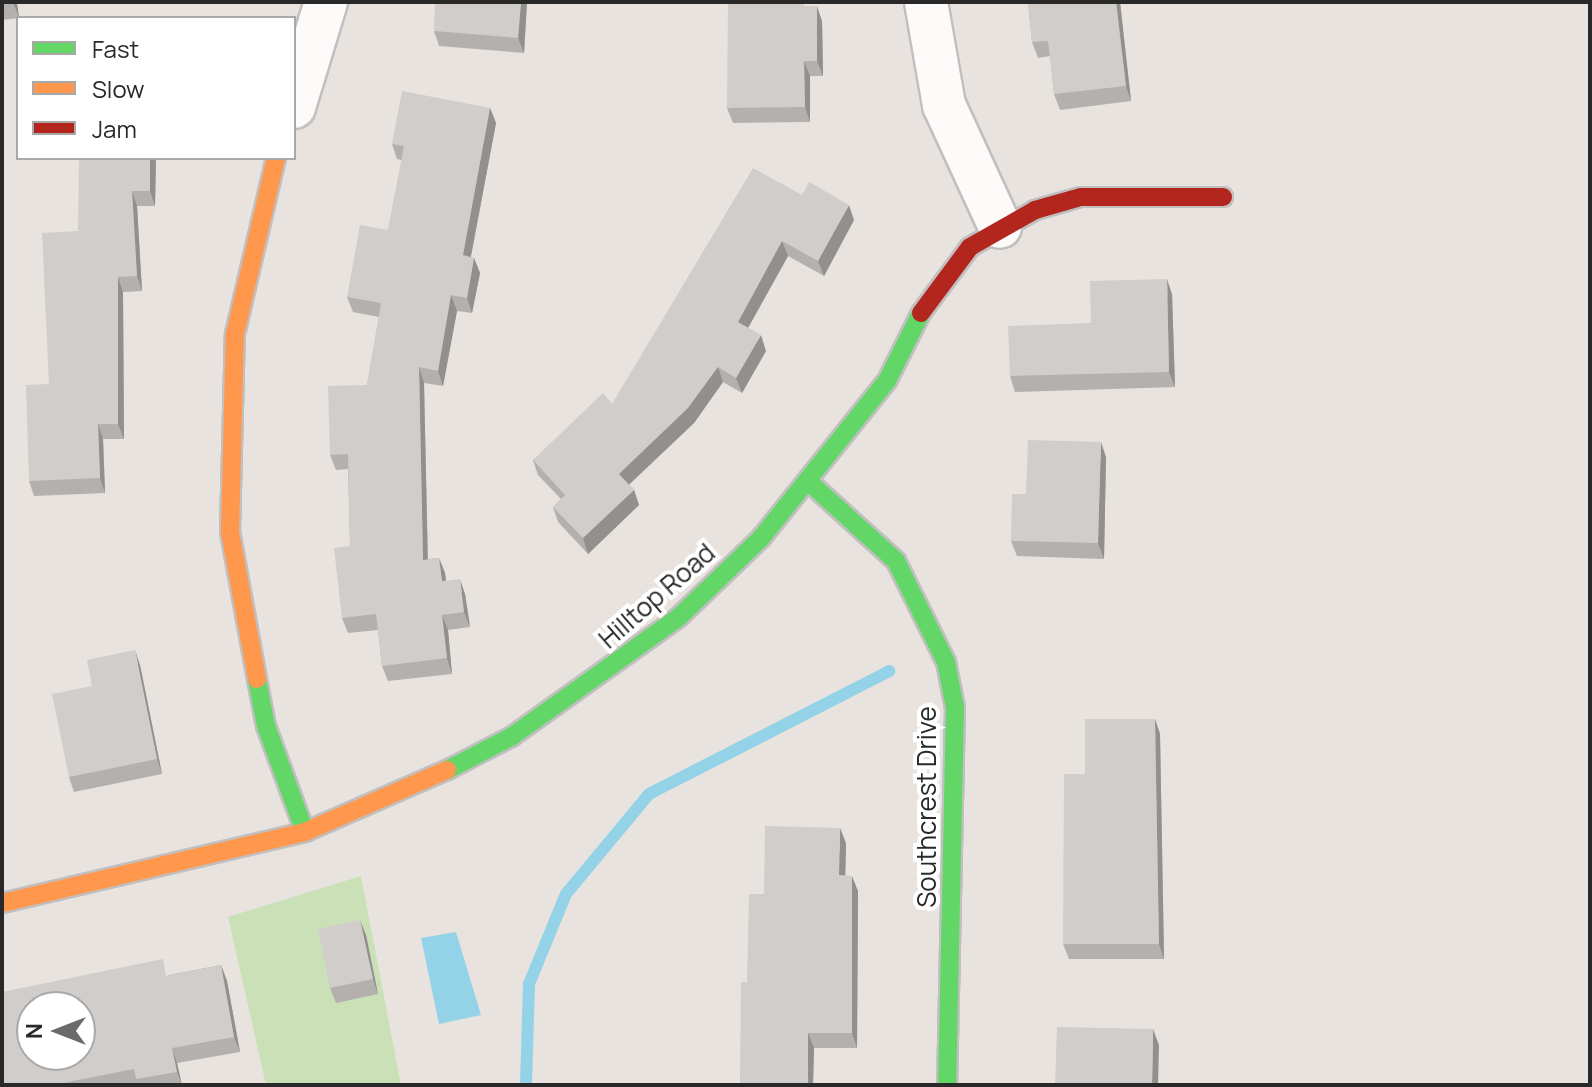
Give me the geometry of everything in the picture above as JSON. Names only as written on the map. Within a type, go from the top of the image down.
[{"type":"street","points":[[296,100],[326,2]]},
{"type":"street","points":[[926,2],[944,105],[1000,227]]},
{"type":"street","points":[[276,160],[235,334],[230,532],[266,726],[305,832]]},
{"type":"street","name":"Hilltop Road","points":[[2,903],[305,832],[473,757],[606,675],[679,617],[810,483],[887,381],[930,295],[970,247],[1000,227],[1081,197],[1223,197]]},
{"type":"street","name":"Southcrest Drive","points":[[810,483],[896,561],[926,609],[946,662],[955,708],[947,1085]]},
{"type":"green space","points":[[361,876],[401,1085],[266,1085],[228,917]]},
{"type":"water","points":[[456,932],[481,1015],[439,1024],[421,938]]},
{"type":"building","points":[[435,2],[521,2],[518,38],[434,31]]},
{"type":"building","points":[[728,2],[804,2],[804,6],[817,6],[817,61],[804,61],[805,107],[727,108]]},
{"type":"building","points":[[1028,2],[1116,2],[1126,86],[1054,94],[1048,41],[1032,42]]},
{"type":"building","points":[[402,91],[490,108],[463,255],[474,258],[467,298],[451,295],[438,371],[419,367],[423,560],[439,558],[442,581],[460,579],[464,612],[442,615],[447,658],[382,666],[376,614],[342,618],[334,548],[350,546],[348,454],[330,455],[328,386],[367,385],[381,303],[347,297],[360,225],[388,230],[404,146],[392,144]]},
{"type":"building","points":[[79,160],[150,160],[150,191],[132,191],[137,276],[118,277],[118,424],[98,424],[100,478],[29,481],[26,385],[49,384],[42,233],[78,231]]},
{"type":"building","points":[[753,168],[802,195],[809,182],[849,205],[818,261],[782,241],[738,322],[761,335],[736,378],[718,367],[688,408],[619,474],[634,490],[583,538],[553,507],[565,495],[533,460],[603,393],[612,404]]},
{"type":"building","points":[[1167,279],[1169,372],[1010,376],[1008,326],[1091,323],[1090,281]]},
{"type":"building","points":[[1028,440],[1101,442],[1098,543],[1011,541],[1012,494],[1026,494]]},
{"type":"building","points":[[135,650],[157,759],[69,777],[52,694],[92,686],[87,660]]},
{"type":"building","points":[[1085,719],[1155,719],[1159,944],[1063,944],[1064,774],[1085,774]]},
{"type":"building","points":[[765,826],[840,828],[839,875],[852,876],[852,1033],[808,1033],[808,1085],[740,1085],[741,982],[747,982],[749,894],[764,894]]},
{"type":"building","points":[[360,920],[373,979],[330,988],[318,929]]},
{"type":"building","points":[[163,959],[166,976],[221,965],[234,1037],[172,1048],[177,1072],[136,1079],[134,1069],[53,1085],[2,1085],[2,992]]},
{"type":"building","points":[[1057,1027],[1153,1029],[1152,1085],[1055,1085]]},
{"type":"waterway","points":[[526,1085],[529,984],[566,894],[649,794],[889,671]]},
{"type":"traffic: fast","points":[[447,770],[511,737],[679,617],[761,538],[887,381],[921,313]]},
{"type":"traffic: fast","points":[[810,483],[896,561],[946,662],[955,708],[947,1085]]},
{"type":"traffic: fast","points":[[257,679],[266,726],[305,832]]},
{"type":"traffic: slow","points":[[257,679],[230,532],[235,334],[276,160]]},
{"type":"traffic: slow","points":[[2,903],[305,832],[447,770]]},
{"type":"traffic: jam","points":[[921,313],[970,247],[1035,210],[1081,197],[1223,197]]}]
